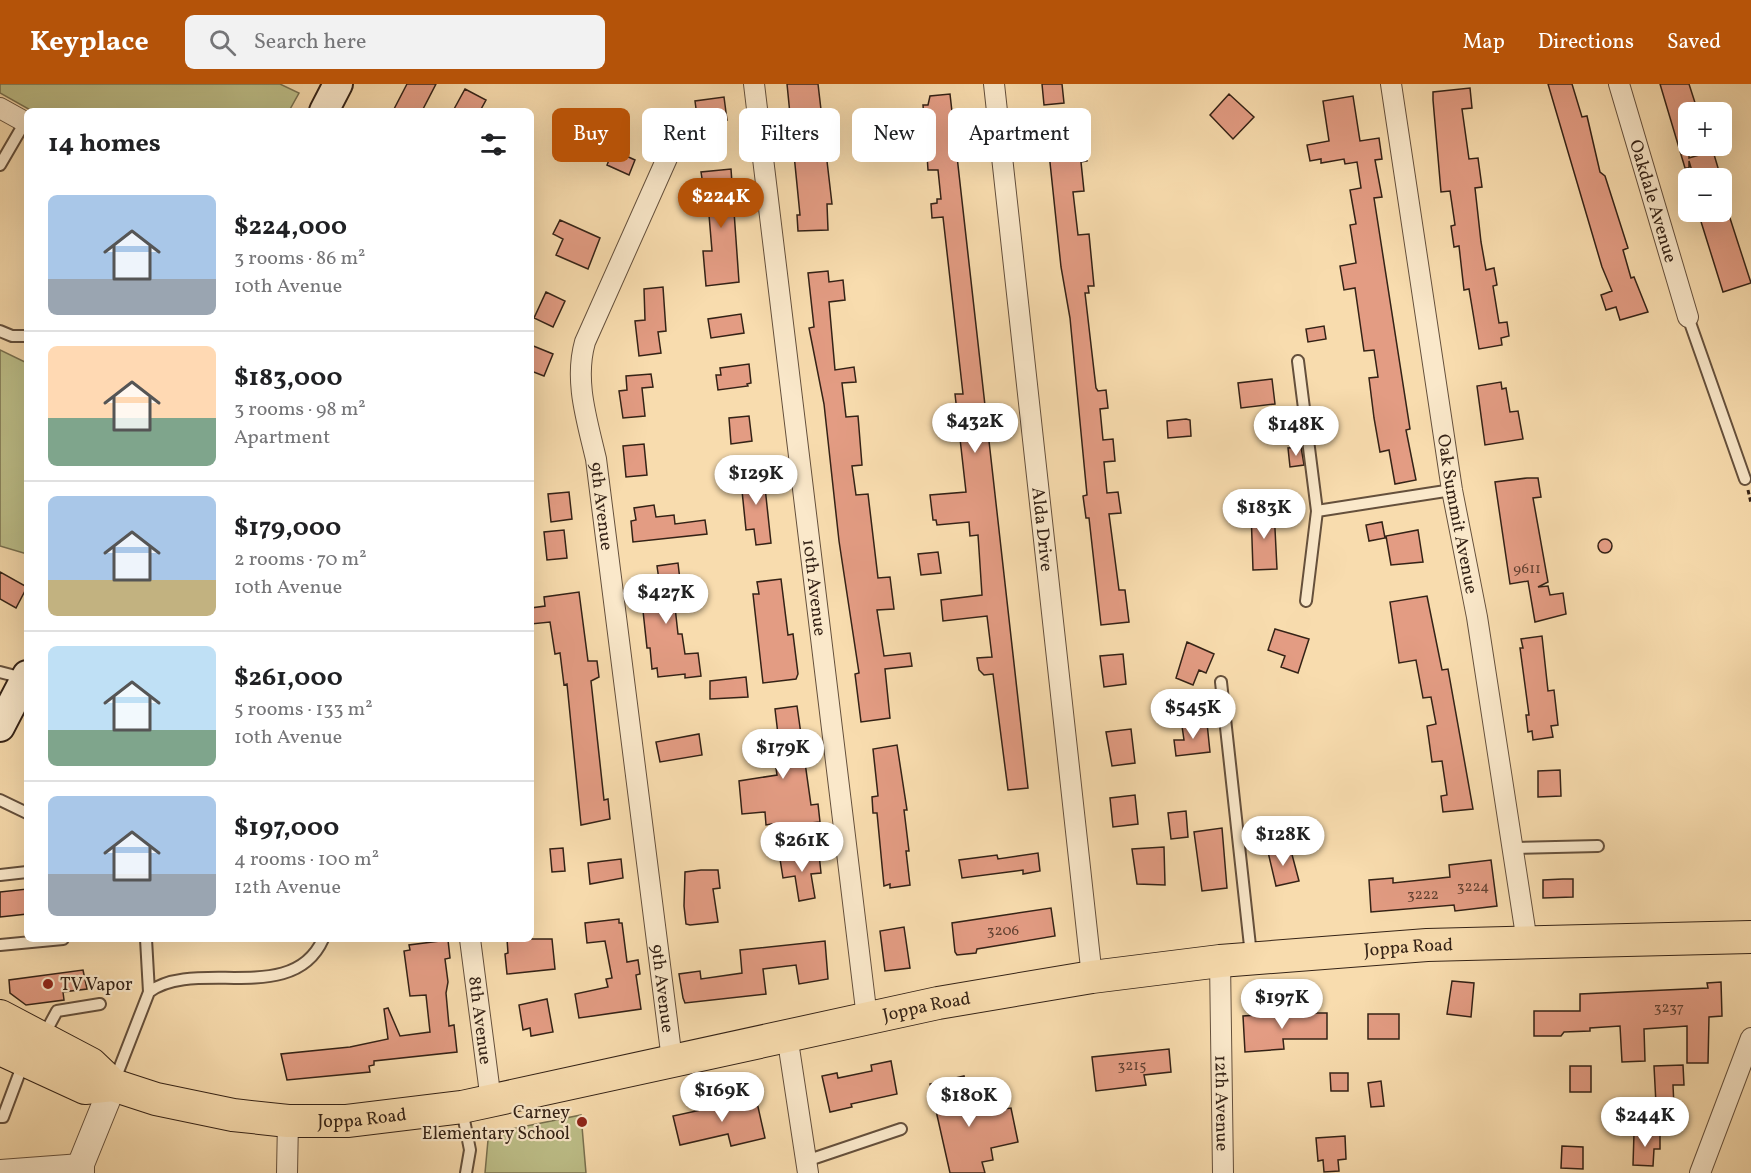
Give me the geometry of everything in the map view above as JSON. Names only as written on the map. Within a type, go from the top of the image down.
[{"type":"main road","points":[[0,726],[20,676]]},
{"type":"main road","name":"Joppa Road","points":[[0,1016],[22,1050],[85,1088],[113,1085],[194,1108],[288,1120],[347,1121],[476,1104],[867,1018],[1010,989],[1092,977],[1251,958],[1416,946],[1751,937]]},
{"type":"street","name":"10th Avenue","points":[[754,84],[867,1018]]},
{"type":"street","name":"Alda Drive","points":[[994,84],[1058,688],[1092,977]]},
{"type":"street","name":"Oak Summit Avenue","points":[[1391,84],[1452,490],[1477,617],[1527,942]]},
{"type":"street","name":"Oakdale Avenue","points":[[1619,84],[1688,317]]},
{"type":"street","points":[[0,108],[24,121]]},
{"type":"street","name":"9th Avenue","points":[[665,162],[585,342],[581,356],[580,380],[596,459],[672,1060]]},
{"type":"street","name":"8th Avenue","points":[[470,942],[476,1104]]},
{"type":"street","name":"12th Avenue","points":[[1220,961],[1223,1173]]},
{"type":"street","points":[[787,1035],[807,1167]]},
{"type":"street","points":[[1700,1173],[1751,1038]]},
{"type":"street","points":[[0,1170],[81,1169],[113,1085]]},
{"type":"street","points":[[287,1173],[288,1120]]},
{"type":"lane","points":[[0,165],[24,125]]},
{"type":"lane","points":[[1688,317],[1745,479]]},
{"type":"lane","points":[[0,331],[12,336],[24,336]]},
{"type":"lane","points":[[1298,361],[1317,511],[1306,601]]},
{"type":"lane","points":[[1317,511],[1452,490]]},
{"type":"lane","points":[[1221,682],[1251,958]]},
{"type":"lane","points":[[0,800],[24,812]]},
{"type":"lane","points":[[1512,848],[1598,846]]},
{"type":"lane","points":[[0,875],[24,872]]},
{"type":"lane","points":[[0,945],[32,942]]},
{"type":"lane","points":[[113,1085],[149,992],[146,942]]},
{"type":"lane","points":[[149,992],[170,982],[286,974],[313,953],[321,942]]},
{"type":"lane","points":[[0,1117],[3,1117],[22,1050],[57,1011],[100,1004]]},
{"type":"lane","points":[[466,1173],[476,1104]]},
{"type":"lane","points":[[807,1167],[901,1129]]},
{"type":"green space","points":[[0,84],[280,84],[299,93],[291,108],[27,108],[0,93]]},
{"type":"green space","points":[[0,350],[24,362],[24,553],[0,546]]},
{"type":"green space","points":[[581,1115],[586,1173],[485,1173],[488,1140],[492,1133]]},
{"type":"building","points":[[407,84],[436,84],[424,108],[395,108]]},
{"type":"building","points":[[787,84],[818,84],[821,108],[789,108]]},
{"type":"building","points":[[1042,84],[1062,84],[1064,103],[1044,105]]},
{"type":"building","points":[[1548,84],[1572,84],[1582,117],[1587,116],[1600,172],[1605,176],[1628,248],[1623,250],[1631,278],[1634,277],[1648,312],[1620,320],[1616,307],[1606,310],[1601,295],[1612,291],[1602,267]]},
{"type":"building","points":[[1660,84],[1689,84],[1695,102],[1678,102],[1678,144]]},
{"type":"building","points":[[1470,88],[1472,108],[1462,109],[1469,159],[1478,158],[1482,187],[1475,188],[1481,242],[1486,270],[1494,268],[1497,285],[1493,286],[1499,323],[1507,322],[1509,336],[1501,338],[1502,345],[1479,349],[1469,289],[1464,290],[1459,246],[1454,247],[1451,226],[1455,225],[1450,191],[1441,192],[1433,100],[1433,92]]},
{"type":"building","points":[[465,89],[486,100],[482,108],[455,108]]},
{"type":"building","points":[[950,94],[952,108],[948,108],[948,162],[958,162],[1028,788],[1008,790],[993,674],[984,675],[979,670],[977,658],[992,657],[987,616],[943,621],[941,600],[982,595],[978,535],[970,536],[969,522],[937,525],[936,520],[933,520],[930,495],[966,492],[955,394],[963,394],[943,217],[932,218],[931,204],[941,199],[938,170],[928,170],[927,162],[936,162],[936,108],[923,108],[923,105],[928,105],[930,96]]},
{"type":"building","points":[[1229,94],[1254,117],[1233,139],[1210,115]]},
{"type":"building","points":[[1353,96],[1360,141],[1379,138],[1382,159],[1375,160],[1382,197],[1374,198],[1410,429],[1406,430],[1416,480],[1395,484],[1389,450],[1380,452],[1374,418],[1369,378],[1378,377],[1374,350],[1364,351],[1355,288],[1344,290],[1340,266],[1356,263],[1350,225],[1356,224],[1350,190],[1361,188],[1357,162],[1345,164],[1344,159],[1321,163],[1321,159],[1310,161],[1307,145],[1329,141],[1323,101]]},
{"type":"building","points":[[724,97],[725,108],[696,108],[695,101]]},
{"type":"building","points":[[1681,156],[1689,156],[1689,158],[1714,156],[1718,168],[1691,168],[1689,161],[1689,168],[1685,168]]},
{"type":"building","points":[[630,158],[635,160],[629,175],[607,165],[608,162],[630,162]]},
{"type":"building","points":[[795,162],[827,162],[832,204],[827,204],[828,230],[798,231],[797,215],[800,215]]},
{"type":"building","points":[[1050,162],[1081,162],[1084,191],[1073,192],[1078,235],[1089,234],[1094,286],[1088,286],[1089,293],[1085,293],[1096,388],[1098,391],[1106,390],[1108,408],[1100,409],[1103,440],[1113,439],[1115,461],[1104,462],[1107,493],[1118,492],[1121,513],[1109,514],[1119,590],[1125,590],[1129,622],[1101,625],[1089,518],[1086,518],[1083,496],[1087,495],[1070,318],[1061,267]]},
{"type":"building","points":[[731,169],[739,282],[706,286],[703,251],[712,251],[707,191],[704,191],[701,172]]},
{"type":"building","points":[[560,220],[600,238],[588,269],[556,255],[563,239],[553,234]]},
{"type":"building","points":[[1701,222],[1731,222],[1751,283],[1723,292]]},
{"type":"building","points":[[828,271],[829,282],[843,280],[845,300],[829,302],[835,370],[854,367],[856,382],[842,383],[846,417],[858,416],[862,465],[852,466],[856,495],[868,494],[878,578],[890,577],[894,609],[877,610],[884,656],[910,653],[912,666],[885,669],[890,718],[861,722],[855,674],[859,673],[839,541],[824,404],[809,328],[814,327],[808,273]]},
{"type":"building","points":[[663,287],[666,331],[658,332],[661,353],[639,356],[635,321],[645,320],[644,289]]},
{"type":"building","points":[[546,292],[565,301],[553,327],[534,318]]},
{"type":"building","points":[[741,314],[744,333],[711,338],[708,319]]},
{"type":"building","points":[[1324,326],[1326,339],[1308,342],[1306,329]]},
{"type":"building","points":[[534,346],[553,354],[544,376],[534,372]]},
{"type":"building","points":[[749,364],[751,383],[747,384],[748,386],[718,390],[716,375],[721,375],[720,368]]},
{"type":"building","points":[[651,374],[653,387],[642,388],[645,416],[623,418],[619,391],[627,390],[626,376]]},
{"type":"building","points":[[1272,379],[1275,404],[1241,408],[1238,383]]},
{"type":"building","points":[[1501,382],[1502,389],[1506,388],[1510,412],[1518,411],[1523,439],[1485,445],[1477,386]]},
{"type":"building","points":[[749,416],[752,441],[731,444],[729,418]]},
{"type":"building","points":[[1190,420],[1191,436],[1168,438],[1167,421]]},
{"type":"building","points":[[644,444],[647,475],[626,477],[623,446]]},
{"type":"building","points":[[1301,447],[1304,465],[1290,467],[1288,448]]},
{"type":"building","points":[[757,469],[758,479],[764,478],[771,543],[756,545],[754,529],[746,530],[740,471]]},
{"type":"building","points":[[1538,478],[1541,497],[1533,498],[1548,582],[1538,587],[1548,586],[1550,595],[1563,593],[1566,614],[1535,622],[1528,581],[1510,584],[1495,482]]},
{"type":"building","points":[[569,492],[572,519],[551,522],[548,494]]},
{"type":"building","points":[[654,505],[656,517],[674,515],[675,524],[705,520],[707,534],[633,542],[631,521],[636,520],[634,508]]},
{"type":"building","points":[[1274,509],[1277,569],[1253,570],[1251,510]]},
{"type":"building","points":[[1382,522],[1385,538],[1369,541],[1366,525]]},
{"type":"building","points":[[564,530],[567,558],[547,560],[544,532]]},
{"type":"building","points":[[1418,530],[1423,562],[1391,565],[1386,536]]},
{"type":"building","points":[[1602,539],[1608,539],[1612,546],[1608,553],[1602,553],[1598,549],[1598,543]]},
{"type":"building","points":[[938,552],[941,573],[921,575],[918,554]]},
{"type":"building","points":[[678,563],[683,606],[675,607],[678,634],[682,634],[685,654],[698,653],[701,676],[685,678],[685,674],[658,677],[657,668],[652,669],[650,648],[647,648],[640,583],[659,580],[657,566]]},
{"type":"building","points":[[0,572],[24,585],[24,593],[16,608],[0,599]]},
{"type":"building","points":[[781,579],[788,635],[793,634],[798,674],[796,679],[763,683],[753,594],[759,594],[757,582]]},
{"type":"building","points":[[579,592],[588,661],[597,661],[599,677],[591,681],[604,800],[608,799],[610,819],[581,825],[567,684],[564,685],[560,653],[555,654],[550,622],[534,624],[534,608],[545,606],[544,597]]},
{"type":"building","points":[[1427,596],[1442,670],[1448,669],[1473,809],[1443,812],[1441,796],[1447,795],[1442,761],[1432,762],[1427,726],[1436,724],[1431,697],[1423,698],[1416,660],[1399,663],[1390,602]]},
{"type":"building","points":[[1275,629],[1309,639],[1298,673],[1281,667],[1285,656],[1268,650]]},
{"type":"building","points":[[1542,636],[1548,691],[1554,690],[1558,725],[1551,726],[1553,737],[1533,740],[1532,731],[1528,732],[1526,715],[1529,715],[1520,648],[1523,648],[1521,639]]},
{"type":"building","points":[[1187,642],[1214,654],[1206,673],[1199,670],[1193,685],[1176,678]]},
{"type":"building","points":[[1123,654],[1126,684],[1104,687],[1100,656]]},
{"type":"building","points":[[746,677],[748,697],[710,699],[710,681]]},
{"type":"building","points":[[797,706],[811,805],[818,804],[820,822],[772,827],[772,824],[766,825],[765,812],[742,814],[739,781],[777,775],[775,761],[781,760],[775,709]]},
{"type":"building","points":[[1207,723],[1210,752],[1176,756],[1174,740],[1184,740],[1182,726]]},
{"type":"building","points":[[1131,729],[1135,763],[1112,766],[1106,732]]},
{"type":"building","points":[[699,734],[702,755],[660,762],[656,742]]},
{"type":"building","points":[[897,745],[907,810],[904,810],[910,885],[890,888],[890,884],[884,886],[877,813],[873,813],[872,797],[878,796],[873,749]]},
{"type":"building","points":[[1560,770],[1561,796],[1538,797],[1538,771]]},
{"type":"building","points":[[1135,795],[1138,824],[1113,827],[1110,798]]},
{"type":"building","points":[[1186,811],[1188,837],[1171,839],[1168,813]]},
{"type":"building","points":[[1222,828],[1227,888],[1202,891],[1194,832]]},
{"type":"building","points":[[1164,847],[1165,885],[1137,884],[1132,849]]},
{"type":"building","points":[[1290,847],[1299,881],[1276,886],[1268,852]]},
{"type":"building","points":[[563,848],[565,871],[552,872],[550,849]]},
{"type":"building","points":[[1038,853],[1040,871],[1023,874],[1023,870],[962,878],[959,860],[997,855],[998,859]]},
{"type":"building","points":[[819,854],[821,873],[811,874],[815,898],[799,901],[795,876],[783,878],[780,859]]},
{"type":"building","points":[[621,859],[623,878],[590,884],[588,863]]},
{"type":"building","points":[[1491,860],[1497,906],[1455,911],[1454,905],[1371,912],[1369,880],[1393,878],[1393,883],[1450,877],[1449,865]]},
{"type":"building","points":[[718,870],[720,888],[713,889],[718,922],[690,925],[686,924],[684,906],[685,872]]},
{"type":"building","points":[[1573,879],[1573,897],[1543,898],[1543,880]]},
{"type":"building","points":[[24,889],[24,914],[0,917],[0,892]]},
{"type":"building","points":[[1051,908],[1055,936],[977,949],[976,953],[957,955],[955,952],[952,923]]},
{"type":"building","points":[[619,919],[619,923],[622,923],[627,962],[638,960],[640,974],[636,975],[641,1009],[579,1018],[575,994],[608,987],[606,979],[612,978],[605,941],[587,943],[585,923]]},
{"type":"building","points":[[904,927],[910,968],[885,971],[880,931]]},
{"type":"building","points":[[552,939],[555,969],[507,974],[505,954],[508,953],[507,942]]},
{"type":"building","points":[[825,941],[828,979],[799,984],[796,965],[763,969],[766,994],[685,1003],[679,974],[700,971],[701,979],[742,973],[740,950]]},
{"type":"building","points":[[448,942],[450,958],[445,959],[448,982],[446,993],[449,1026],[454,1025],[457,1052],[374,1061],[374,1065],[369,1066],[370,1072],[287,1080],[281,1054],[350,1047],[388,1039],[384,1009],[388,1008],[400,1036],[430,1032],[426,995],[410,996],[404,951],[410,950],[409,945]]},
{"type":"building","name":"TV Vapor","points":[[83,970],[87,989],[63,992],[64,1000],[26,1005],[10,993],[9,980]]},
{"type":"building","points":[[1452,981],[1474,983],[1471,1017],[1447,1014]]},
{"type":"building","points":[[1721,982],[1722,1016],[1709,1017],[1708,1063],[1687,1063],[1687,1026],[1644,1029],[1645,1061],[1622,1062],[1620,1026],[1564,1032],[1561,1036],[1534,1036],[1534,1011],[1580,1011],[1580,994],[1708,988],[1707,983]]},
{"type":"building","points":[[547,999],[553,1032],[531,1036],[530,1028],[523,1030],[519,1005]]},
{"type":"building","points":[[1327,1013],[1327,1039],[1283,1039],[1284,1049],[1245,1052],[1243,1016]]},
{"type":"building","points":[[1368,1014],[1399,1014],[1399,1039],[1368,1039]]},
{"type":"building","points":[[1169,1049],[1171,1072],[1144,1075],[1146,1085],[1096,1091],[1092,1057]]},
{"type":"building","points":[[891,1061],[897,1094],[851,1104],[852,1107],[830,1112],[822,1076],[837,1073],[838,1078],[872,1071],[871,1065]]},
{"type":"building","points":[[1683,1065],[1684,1085],[1673,1085],[1675,1128],[1651,1128],[1651,1113],[1653,1113],[1653,1104],[1656,1104],[1654,1066]]},
{"type":"building","points":[[1570,1066],[1591,1066],[1591,1092],[1570,1092]]},
{"type":"building","points":[[1330,1073],[1348,1073],[1348,1091],[1331,1091]]},
{"type":"building","points":[[964,1076],[972,1114],[1011,1108],[1018,1142],[991,1148],[993,1160],[982,1162],[985,1173],[950,1173],[930,1084]]},
{"type":"building","points":[[1381,1081],[1384,1106],[1371,1107],[1368,1083]]},
{"type":"building","points":[[756,1098],[765,1138],[731,1146],[728,1134],[680,1145],[673,1116]]},
{"type":"building","points":[[1634,1133],[1660,1133],[1660,1149],[1654,1149],[1653,1166],[1633,1165]]},
{"type":"building","points":[[1345,1136],[1346,1159],[1338,1160],[1339,1171],[1324,1172],[1323,1160],[1318,1161],[1316,1138]]},
{"type":"building","points":[[1562,1146],[1583,1147],[1583,1169],[1561,1168]]},
{"type":"place","name":"TV Vapor","points":[[48,984]]},
{"type":"place","name":"Carney Elementary School","points":[[582,1122]]}]
